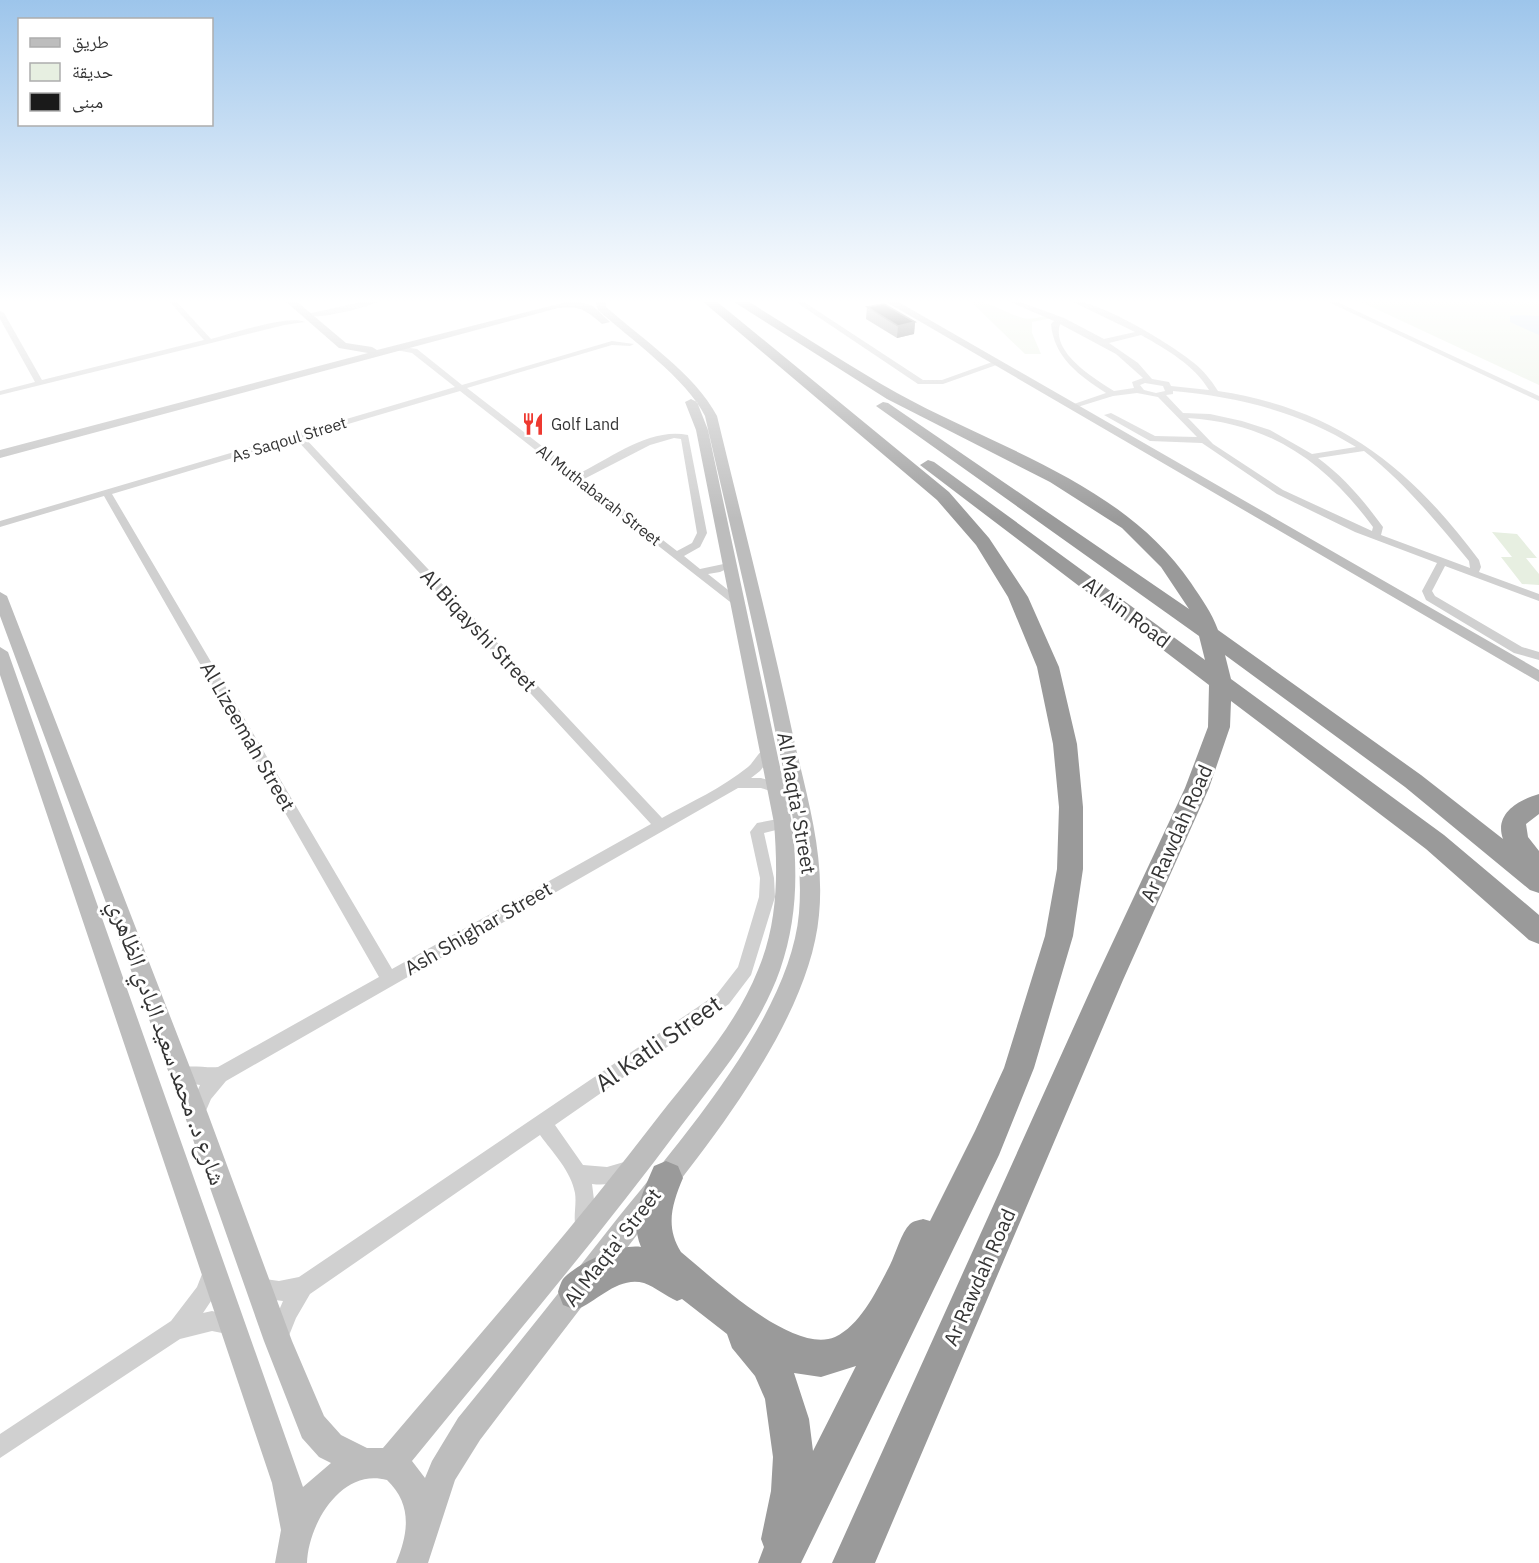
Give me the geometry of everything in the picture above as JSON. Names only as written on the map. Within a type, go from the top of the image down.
[{"type":"highway","points":[[778,1563],[987,1143],[1019,1068],[1059,936],[1070,869],[1071,807],[1065,744],[1048,667],[1018,597],[1001,567],[965,520],[912,470],[795,373]]},
{"type":"highway","name":"Al Ain Road","points":[[805,373],[1427,836],[1539,932]]},
{"type":"highway","name":"Al Ain Road","points":[[840,373],[1139,583],[1413,781],[1539,882]]},
{"type":"highway","name":"Ar Rawdah Road","points":[[853,373],[1082,493],[1148,542],[1168,563],[1197,606],[1207,627],[1220,676],[1219,727],[1197,788],[1109,980],[853,1563]]},
{"type":"highway","points":[[855,373],[868,382]]},
{"type":"highway","points":[[1539,803],[1515,817],[1513,830],[1519,846],[1539,867]]},
{"type":"highway","points":[[650,1173],[655,1205],[652,1228],[656,1248],[668,1265],[781,1349],[808,1359],[835,1356],[859,1343],[878,1318],[944,1198],[987,1143]]},
{"type":"highway","points":[[576,1292],[613,1266],[638,1263],[663,1272],[752,1340],[769,1363],[780,1388],[791,1429],[793,1475],[778,1563]]},
{"type":"street","points":[[34,373],[40,383]]},
{"type":"street","points":[[0,393],[80,373]]},
{"type":"street","points":[[0,449],[286,373]]},
{"type":"street","points":[[0,454],[305,373]]},
{"type":"street","name":"Al Muthabarah Street","points":[[445,373],[738,603]]},
{"type":"street","name":"As Saqoul Street","points":[[0,524],[510,373]]},
{"type":"street","name":"Al Maqta' Street","points":[[377,1464],[583,1231],[650,1173],[762,1044],[784,1000],[803,946],[809,915],[810,856],[775,688],[723,494],[700,424],[693,405],[662,373]]},
{"type":"street","name":"Al Maqta' Street","points":[[412,1563],[443,1472],[469,1429],[576,1292],[757,999],[770,971],[781,933],[787,888],[783,824],[729,564],[715,429],[705,404],[675,373]]},
{"type":"street","points":[[907,373],[915,380],[928,383],[969,373]]},
{"type":"street","points":[[1015,373],[1539,677]]},
{"type":"street","points":[[1084,373],[1112,394]]},
{"type":"street","points":[[1141,373],[1149,380]]},
{"type":"street","points":[[1197,373],[1215,392]]},
{"type":"street","points":[[1483,373],[1539,399]]},
{"type":"street","points":[[1494,373],[1539,394]]},
{"type":"street","points":[[1138,390],[1135,384],[1149,380],[1162,382],[1170,388],[1215,392],[1296,413],[1364,448],[1392,468],[1427,504],[1474,560],[1476,567],[1474,572]]},
{"type":"street","points":[[1074,407],[1112,394],[1138,390],[1161,395],[1170,392],[1170,388]]},
{"type":"street","points":[[1161,395],[1203,440],[1233,463],[1280,492],[1376,537],[1539,598]]},
{"type":"street","points":[[1108,415],[1153,439],[1203,440]]},
{"type":"street","points":[[1179,415],[1218,418],[1255,427],[1284,439],[1312,456],[1338,478],[1374,520],[1379,529],[1376,537]]},
{"type":"street","name":"Al Biqayshi Street","points":[[298,436],[660,825]]},
{"type":"street","points":[[578,478],[635,449],[661,439],[675,438],[687,445],[702,533],[696,544],[677,555]]},
{"type":"street","points":[[1312,456],[1364,448]]},
{"type":"street","name":"Al Lizeemah Street","points":[[107,493],[388,979]]},
{"type":"street","points":[[1443,561],[1427,591],[1430,598],[1518,650],[1539,656]]},
{"type":"street","points":[[699,572],[717,570],[729,564]]},
{"type":"street","name":"شارع د. محمد سعيد البادي الظاهري","points":[[0,596],[196,1114],[258,1288],[313,1427],[321,1438],[340,1454],[404,1474],[415,1488],[421,1509],[421,1532]]},
{"type":"street","name":"شارع د. محمد سعيد البادي الظاهري","points":[[0,652],[287,1483],[297,1530]]},
{"type":"street","points":[[754,681],[763,692],[771,692],[775,688]]},
{"type":"street","name":"Ash Shighar Street","points":[[196,1114],[205,1094],[220,1075],[736,783],[755,768],[768,752]]},
{"type":"street","points":[[736,783],[761,783],[776,788]]},
{"type":"street","name":"Al Katli Street","points":[[278,1341],[287,1313],[303,1287],[701,1016],[732,990],[745,970],[766,897],[767,878],[757,832],[762,827],[783,824]]},
{"type":"street","points":[[147,1074],[163,1061],[178,1067]]},
{"type":"street","name":"Ash Shighar Street","points":[[178,1067],[199,1077],[220,1075]]},
{"type":"street","points":[[542,1123],[580,1174],[586,1201],[583,1231]]},
{"type":"street","points":[[580,1174],[608,1176],[650,1173]]},
{"type":"street","points":[[177,1329],[204,1294],[213,1269]]},
{"type":"street","name":"Al Katli Street","points":[[258,1288],[279,1291],[303,1287]]},
{"type":"street","points":[[0,1447],[177,1329],[201,1322],[223,1322],[232,1325]]},
{"type":"street","points":[[291,1563],[297,1530],[309,1506],[325,1486],[344,1471],[377,1464]]},
{"type":"green space","points":[[1513,373],[1539,373],[1539,385]]},
{"type":"green space","points":[[1492,532],[1517,534],[1537,558],[1526,558],[1539,574],[1539,585],[1522,584],[1501,557],[1512,557]]},
{"type":"place","name":"Golf Land","points":[[533,424]]}]
